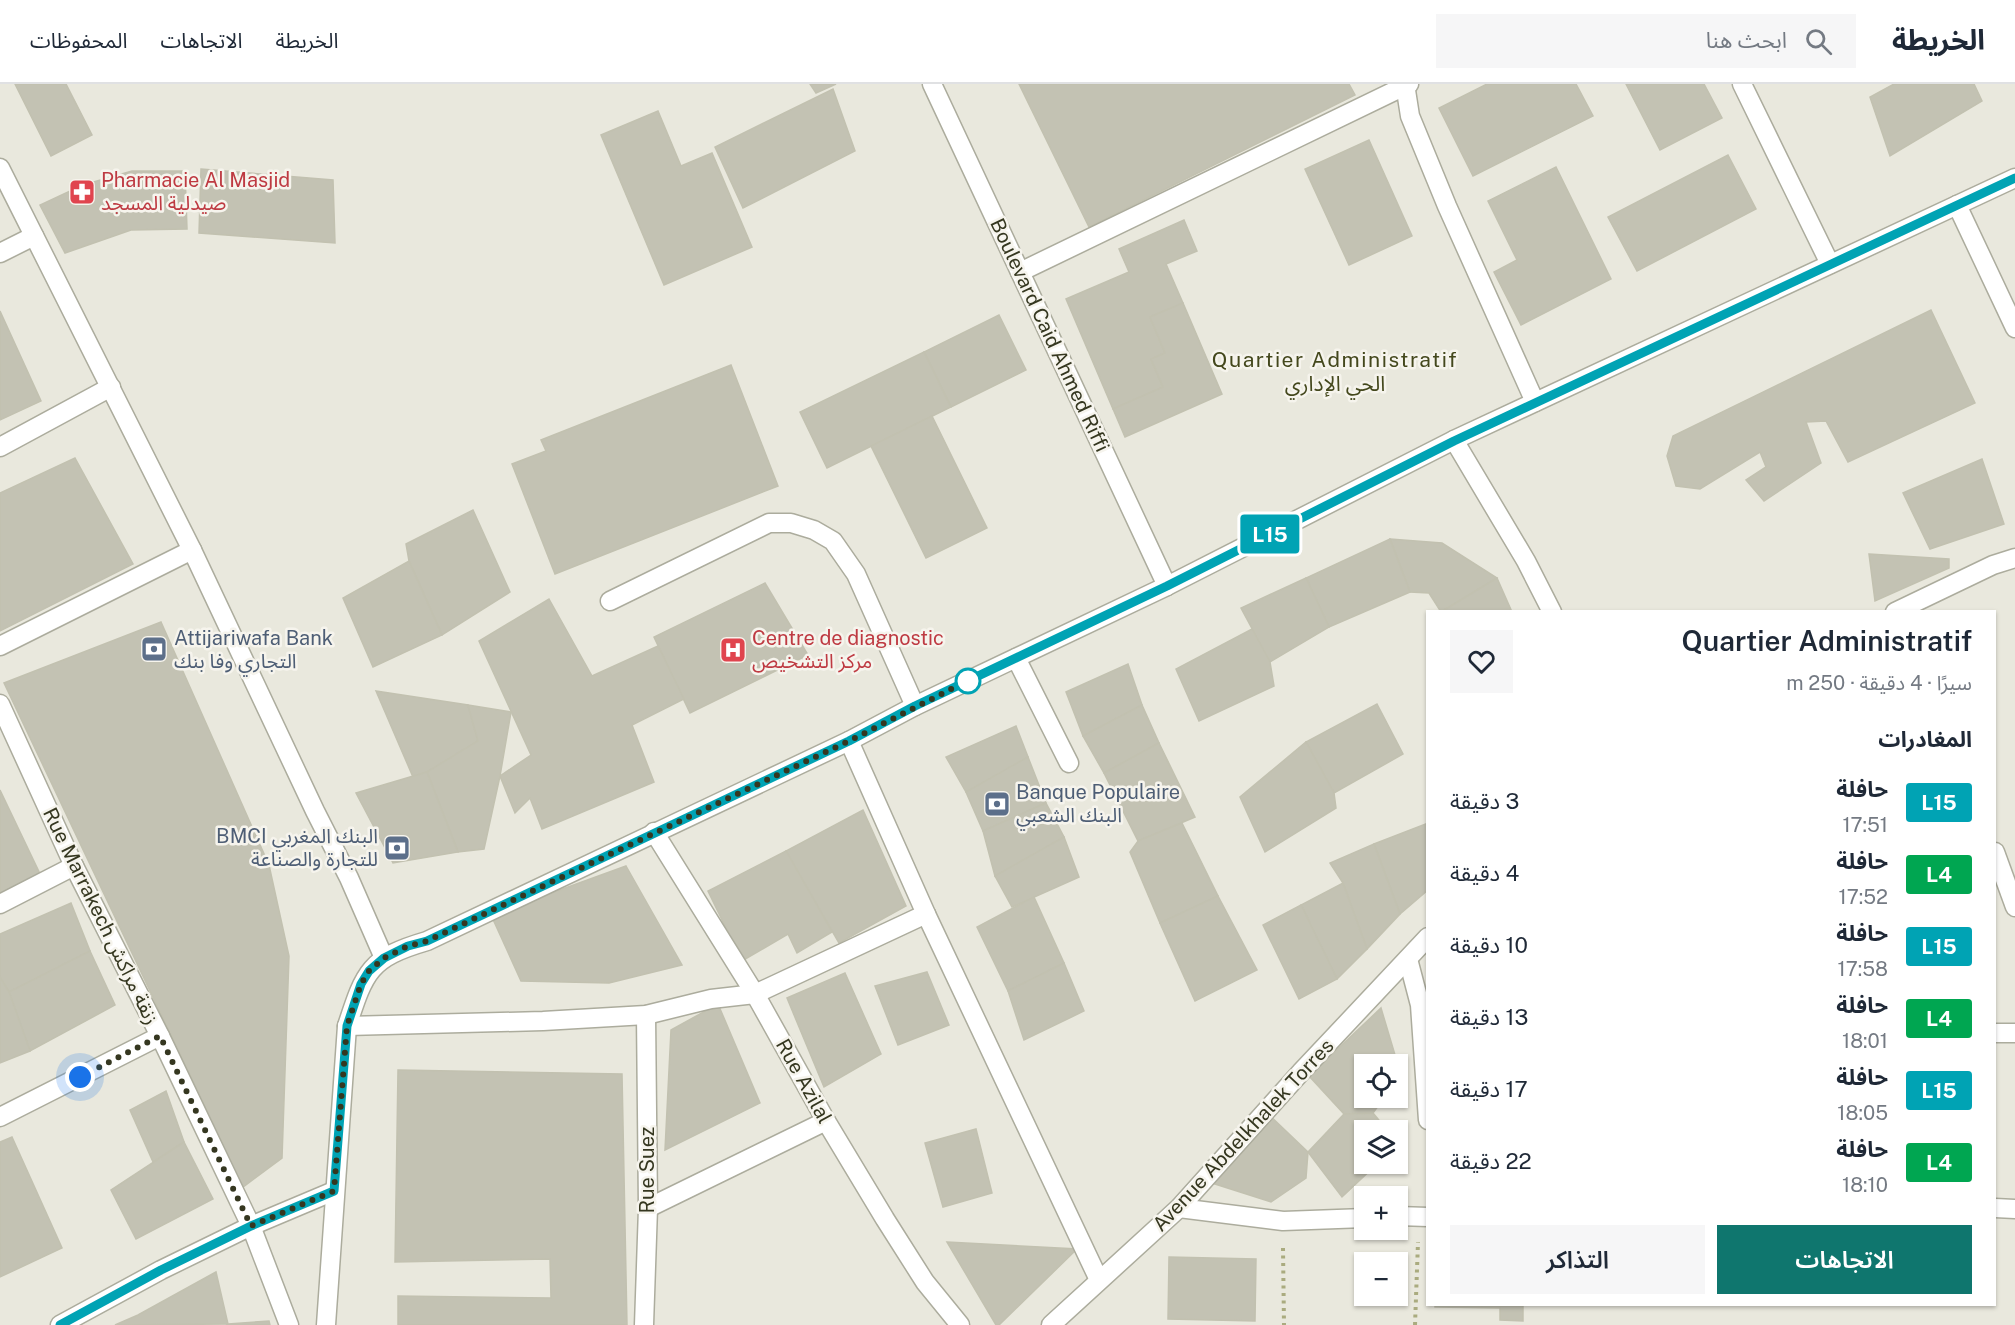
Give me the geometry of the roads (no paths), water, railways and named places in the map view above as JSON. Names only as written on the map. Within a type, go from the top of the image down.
[{"type":"street","name":"Boulevard Caid Ahmed Riffi","points":[[932,84],[1167,586]]},
{"type":"street","points":[[1742,84],[1830,264]]},
{"type":"street","points":[[1020,272],[1406,85],[1410,116],[1452,217],[1535,402]]},
{"type":"street","points":[[0,168],[192,550],[349,878],[384,958]]},
{"type":"street","points":[[326,1325],[347,1026],[361,984],[369,971],[384,958],[408,946],[427,941],[849,741],[915,706],[1167,586],[1535,402],[2015,178]]},
{"type":"street","points":[[1957,205],[2015,328]]},
{"type":"street","points":[[0,253],[34,236]]},
{"type":"street","points":[[0,447],[111,387]]},
{"type":"street","points":[[1454,441],[1526,561],[1551,610]]},
{"type":"street","points":[[610,602],[769,523],[791,523],[814,530],[833,541],[856,573],[915,706]]},
{"type":"street","points":[[0,646],[192,550]]},
{"type":"street","points":[[1906,609],[1993,565],[2015,558]]},
{"type":"street","points":[[1016,658],[1069,763]]},
{"type":"street","name":"Rue Marrakech زنقة مراكش","points":[[0,704],[74,866],[160,1036],[251,1226],[289,1325]]},
{"type":"street","points":[[849,741],[926,914],[1099,1280]]},
{"type":"street","name":"Rue Azilal","points":[[654,832],[755,994],[826,1121],[925,1282],[960,1325]]},
{"type":"street","points":[[1996,855],[2015,907]]},
{"type":"street","points":[[0,904],[74,866]]},
{"type":"street","points":[[347,1026],[543,1021],[646,1015],[711,999],[755,994],[926,914]]},
{"type":"street","name":"Avenue Abdelkhalek Torres","points":[[1051,1325],[1179,1208],[1301,1072],[1426,939]]},
{"type":"street","points":[[1408,959],[1424,1005],[1426,1062]]},
{"type":"street","name":"Rue Suez","points":[[644,1325],[648,1208],[646,1015]]},
{"type":"street","points":[[1996,1033],[2015,1033]]},
{"type":"street","points":[[0,1118],[160,1036]]},
{"type":"street","points":[[648,1208],[826,1121]]},
{"type":"street","points":[[60,1325],[161,1270],[251,1226],[334,1191]]},
{"type":"street","points":[[1179,1208],[1283,1221],[1354,1218]]},
{"type":"street","points":[[1996,1208],[2015,1209]]},
{"type":"place","name":"Pharmacie Al Masjid صيدلية المسجد","points":[[82,192]]},
{"type":"place","name":"Attijariwafa Bank التجاري وفا بنك","points":[[154,649]]},
{"type":"place","name":"Centre de diagnostic مركز التشخيص","points":[[733,650]]},
{"type":"place","name":"Banque Populaire البنك الشعبي","points":[[997,804]]},
{"type":"place","name":"BMCI البنك المغربي للتجارة والصناعة","points":[[397,848]]},
{"type":"district","name":"Quartier Administratif الحي الإداري","points":[[1335,371]]}]
